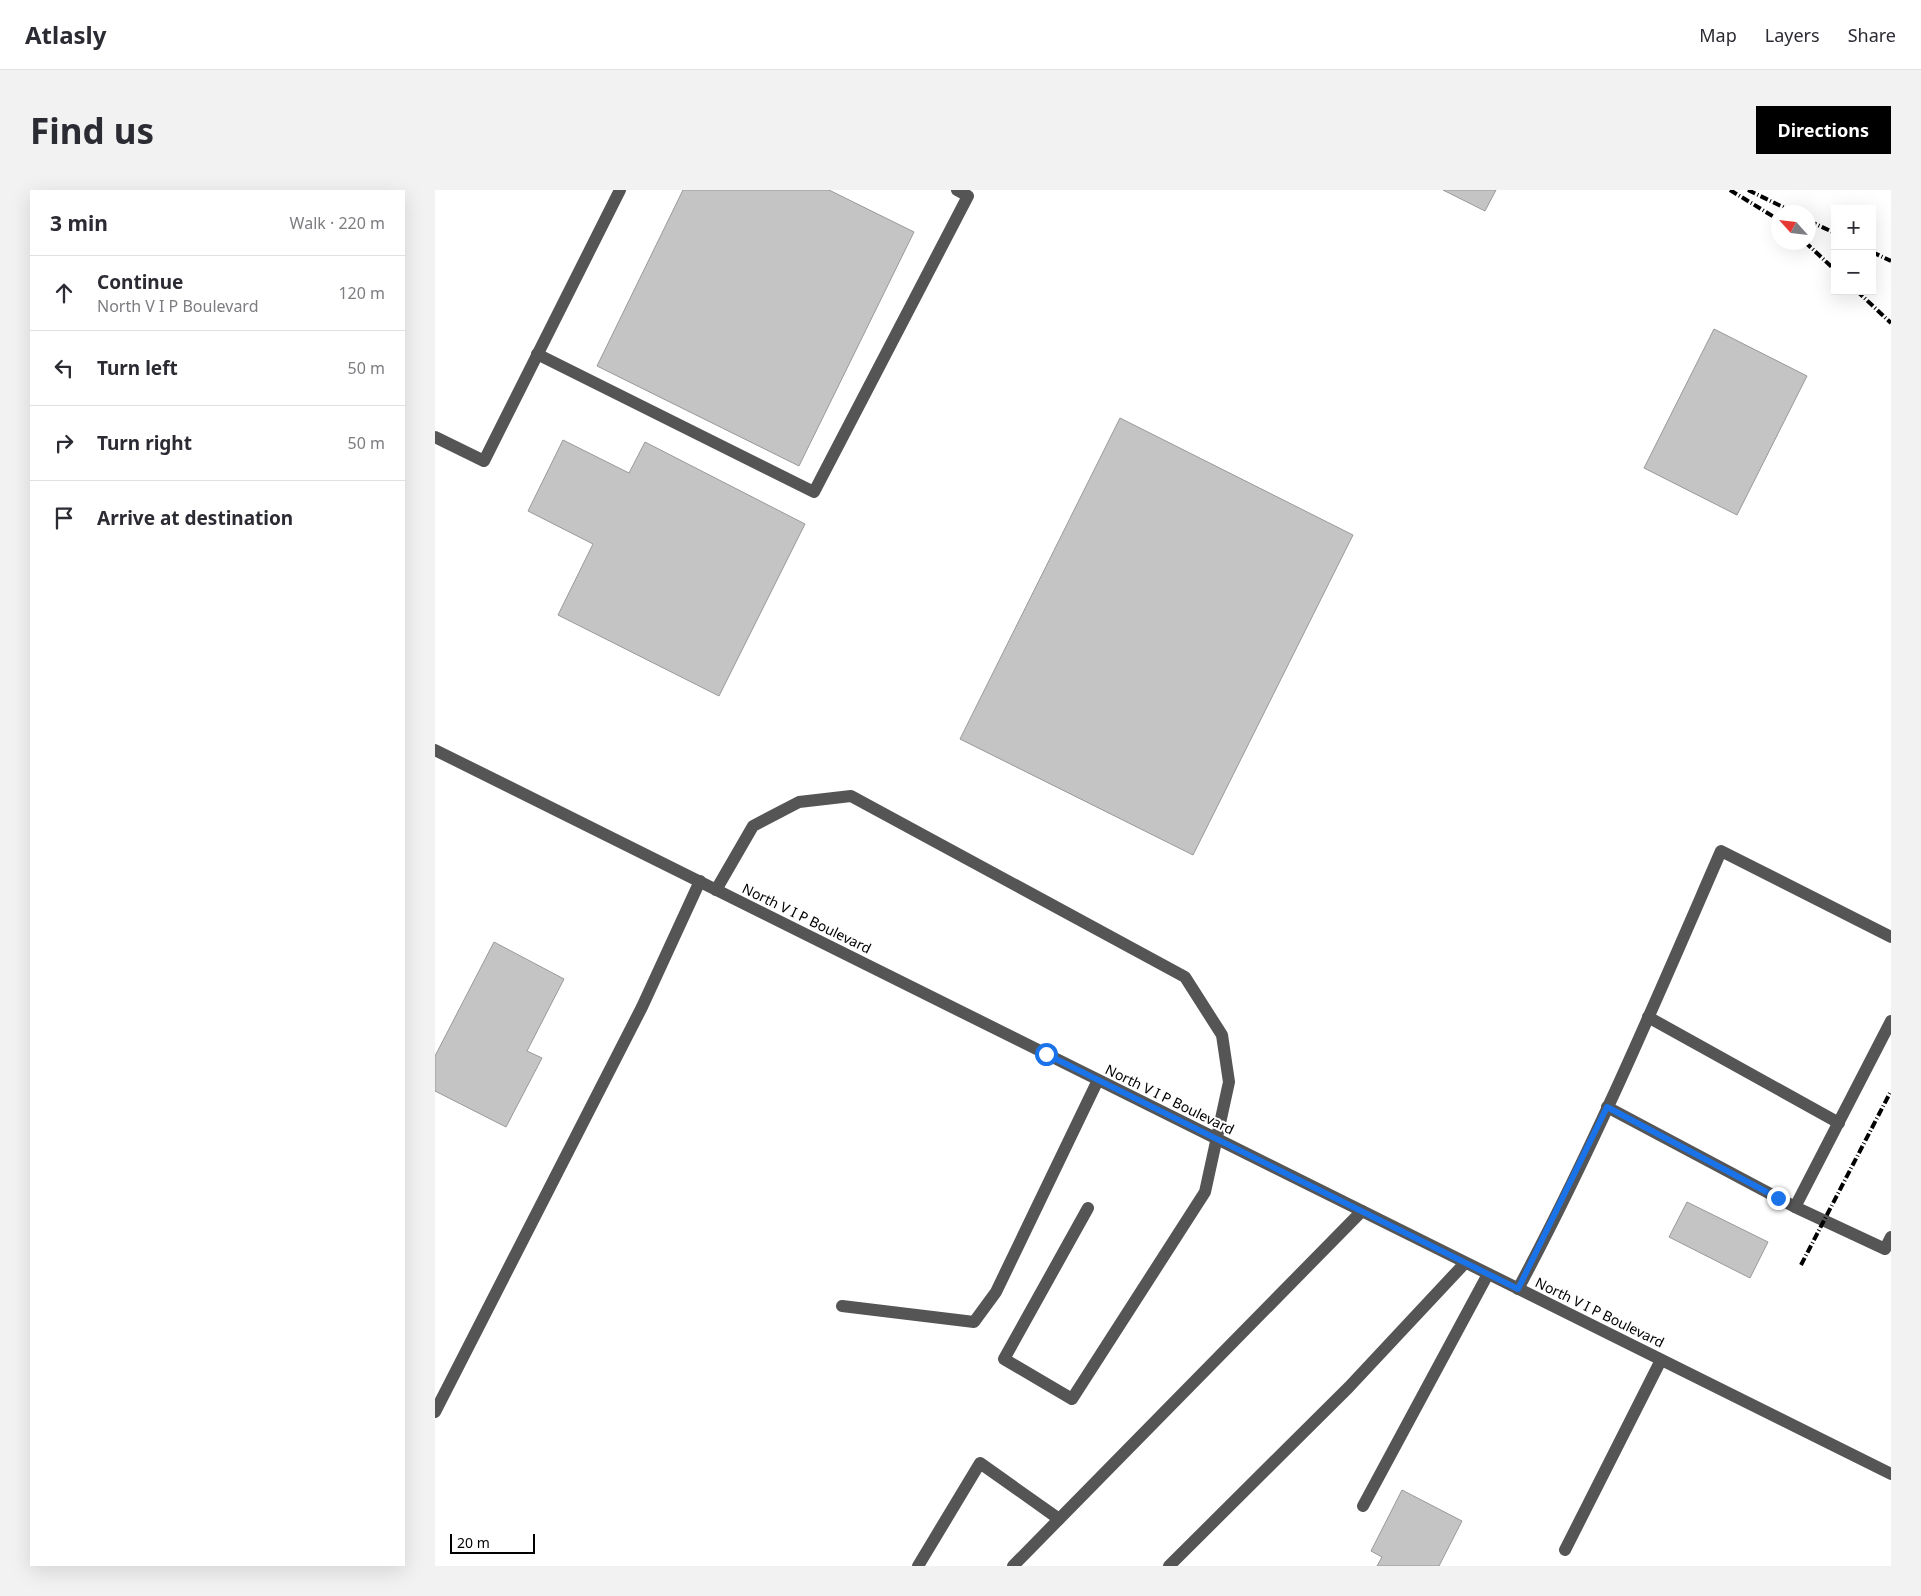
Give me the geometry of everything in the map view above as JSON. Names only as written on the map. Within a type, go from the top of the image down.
[{"type":"street","points":[[435,436],[483,461],[620,190]]},
{"type":"street","points":[[537,354],[814,492],[968,196],[957,190]]},
{"type":"street","name":"North V I P Boulevard","points":[[435,750],[1891,1474]]},
{"type":"street","points":[[715,890],[753,826],[799,802],[851,796],[1185,977],[1222,1035],[1229,1082],[1205,1192],[1072,1399],[1004,1359],[1088,1208]]},
{"type":"street","points":[[1518,1289],[1607,1107],[1721,851],[1891,937]]},
{"type":"street","points":[[435,1412],[642,1007],[700,882]]},
{"type":"street","points":[[1648,1018],[1839,1123]]},
{"type":"street","points":[[1795,1207],[1891,1021]]},
{"type":"street","points":[[842,1306],[974,1322],[996,1292],[1098,1080]]},
{"type":"street","points":[[1607,1107],[1795,1207],[1885,1249],[1891,1238]]},
{"type":"street","points":[[1013,1566],[1362,1211]]},
{"type":"street","points":[[1169,1566],[1349,1387],[1465,1263]]},
{"type":"street","points":[[1363,1506],[1489,1274]]},
{"type":"street","points":[[1565,1550],[1661,1360]]},
{"type":"street","points":[[918,1566],[980,1463],[1059,1519]]},
{"type":"building","points":[[683,190],[829,190],[914,232],[799,466],[597,366]]},
{"type":"building","points":[[1443,190],[1496,190],[1485,211]]},
{"type":"building","points":[[1714,329],[1807,376],[1737,515],[1644,468]]},
{"type":"building","points":[[1120,418],[1353,535],[1193,855],[960,739]]},
{"type":"building","points":[[563,440],[629,473],[645,442],[805,524],[719,696],[558,615],[593,544],[528,511]]},
{"type":"building","points":[[494,942],[564,979],[527,1051],[542,1058],[506,1127],[435,1091],[435,1056]]},
{"type":"building","points":[[1687,1202],[1768,1242],[1750,1278],[1669,1237]]},
{"type":"building","points":[[1402,1490],[1462,1521],[1439,1566],[1377,1566],[1382,1557],[1371,1551]]},
{"type":"railway","points":[[1730,190],[1771,215]]},
{"type":"railway","points":[[1748,190],[1779,205]]},
{"type":"railway","points":[[1816,224],[1831,231]]},
{"type":"railway","points":[[1814,250],[1831,266]]},
{"type":"railway","points":[[1876,254],[1891,261]]},
{"type":"railway","points":[[1861,295],[1891,323]]},
{"type":"railway","points":[[1801,1265],[1891,1091]]},
{"type":"route","points":[[1046,1054],[1518,1289],[1538,1252],[1607,1107],[1778,1198]]}]
